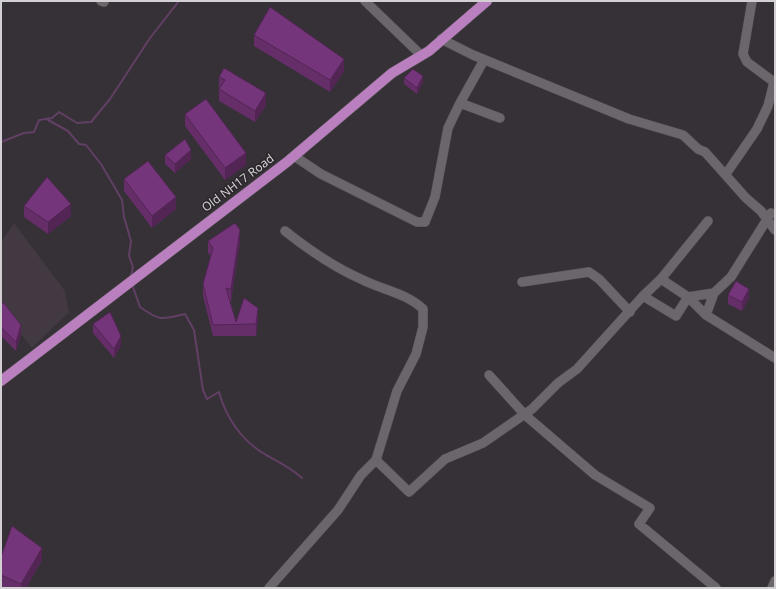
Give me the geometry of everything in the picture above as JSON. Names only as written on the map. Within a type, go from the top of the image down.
[{"type":"main road","name":"Old NH17 Road","points":[[1,381],[294,156],[392,73],[421,55],[487,1]]},
{"type":"street","points":[[365,1],[421,55]]},
{"type":"street","points":[[726,174],[758,129],[768,106],[774,82],[747,62],[743,54],[752,1]]},
{"type":"street","points":[[441,39],[484,60],[629,119],[683,135],[705,152],[746,198],[768,214],[775,230]]},
{"type":"street","points":[[294,156],[321,174],[417,222],[425,222],[434,197],[448,128],[460,102],[484,60]]},
{"type":"street","points":[[460,102],[500,118]]},
{"type":"street","points":[[706,315],[714,293],[731,277],[768,214]]},
{"type":"street","points":[[376,460],[410,492],[445,459],[483,443],[525,415],[558,383],[577,369],[643,296],[661,279],[708,221]]},
{"type":"street","points":[[268,588],[338,510],[361,475],[376,460],[396,391],[416,354],[423,327],[423,309],[413,300],[362,280],[311,252],[285,231]]},
{"type":"street","points":[[522,282],[589,272],[599,279],[630,312]]},
{"type":"street","points":[[661,279],[688,296],[706,315],[775,358]]},
{"type":"street","points":[[688,296],[714,293]]},
{"type":"street","points":[[643,296],[676,316],[688,296]]},
{"type":"street","points":[[488,375],[525,415],[595,475],[650,508],[639,524],[716,588]]},
{"type":"street","points":[[772,588],[775,581]]},
{"type":"shaded area","points":[[14,223],[65,291],[69,312],[32,348],[1,309],[1,239],[2,241]]},
{"type":"building","points":[[270,7],[344,59],[330,80],[254,35]]},
{"type":"building","points":[[224,68],[266,93],[255,111],[219,89],[225,80],[219,77]]},
{"type":"building","points":[[413,69],[423,76],[417,88],[404,78]]},
{"type":"building","points":[[206,99],[246,153],[225,168],[185,114]]},
{"type":"building","points":[[185,139],[191,150],[175,164],[165,155]]},
{"type":"building","points":[[148,161],[176,197],[152,216],[124,179]]},
{"type":"building","points":[[47,177],[71,204],[48,222],[24,206]]},
{"type":"building","points":[[235,223],[240,230],[231,289],[226,288],[236,322],[244,298],[258,308],[256,324],[213,325],[203,284],[213,248],[208,241]]},
{"type":"building","points":[[736,281],[749,289],[742,302],[728,295]]},
{"type":"building","points":[[3,302],[21,325],[16,342],[1,327],[1,305]]},
{"type":"building","points":[[110,312],[121,336],[114,349],[93,324]]},
{"type":"building","points":[[12,526],[42,548],[21,584],[1,575],[1,557]]},
{"type":"waterway","points":[[1,142],[24,133],[34,132],[39,120],[52,118],[59,112],[77,123],[91,122],[110,99],[150,38],[179,1]]},
{"type":"waterway","points":[[48,120],[68,131],[79,144],[86,145],[101,164],[122,200],[124,217],[131,241],[129,256],[133,267],[131,276]]},
{"type":"waterway","points":[[133,287],[140,307],[153,315],[166,318],[185,314],[194,330],[203,390],[207,399],[219,392],[226,411],[242,436],[257,449],[289,468],[302,478]]}]
